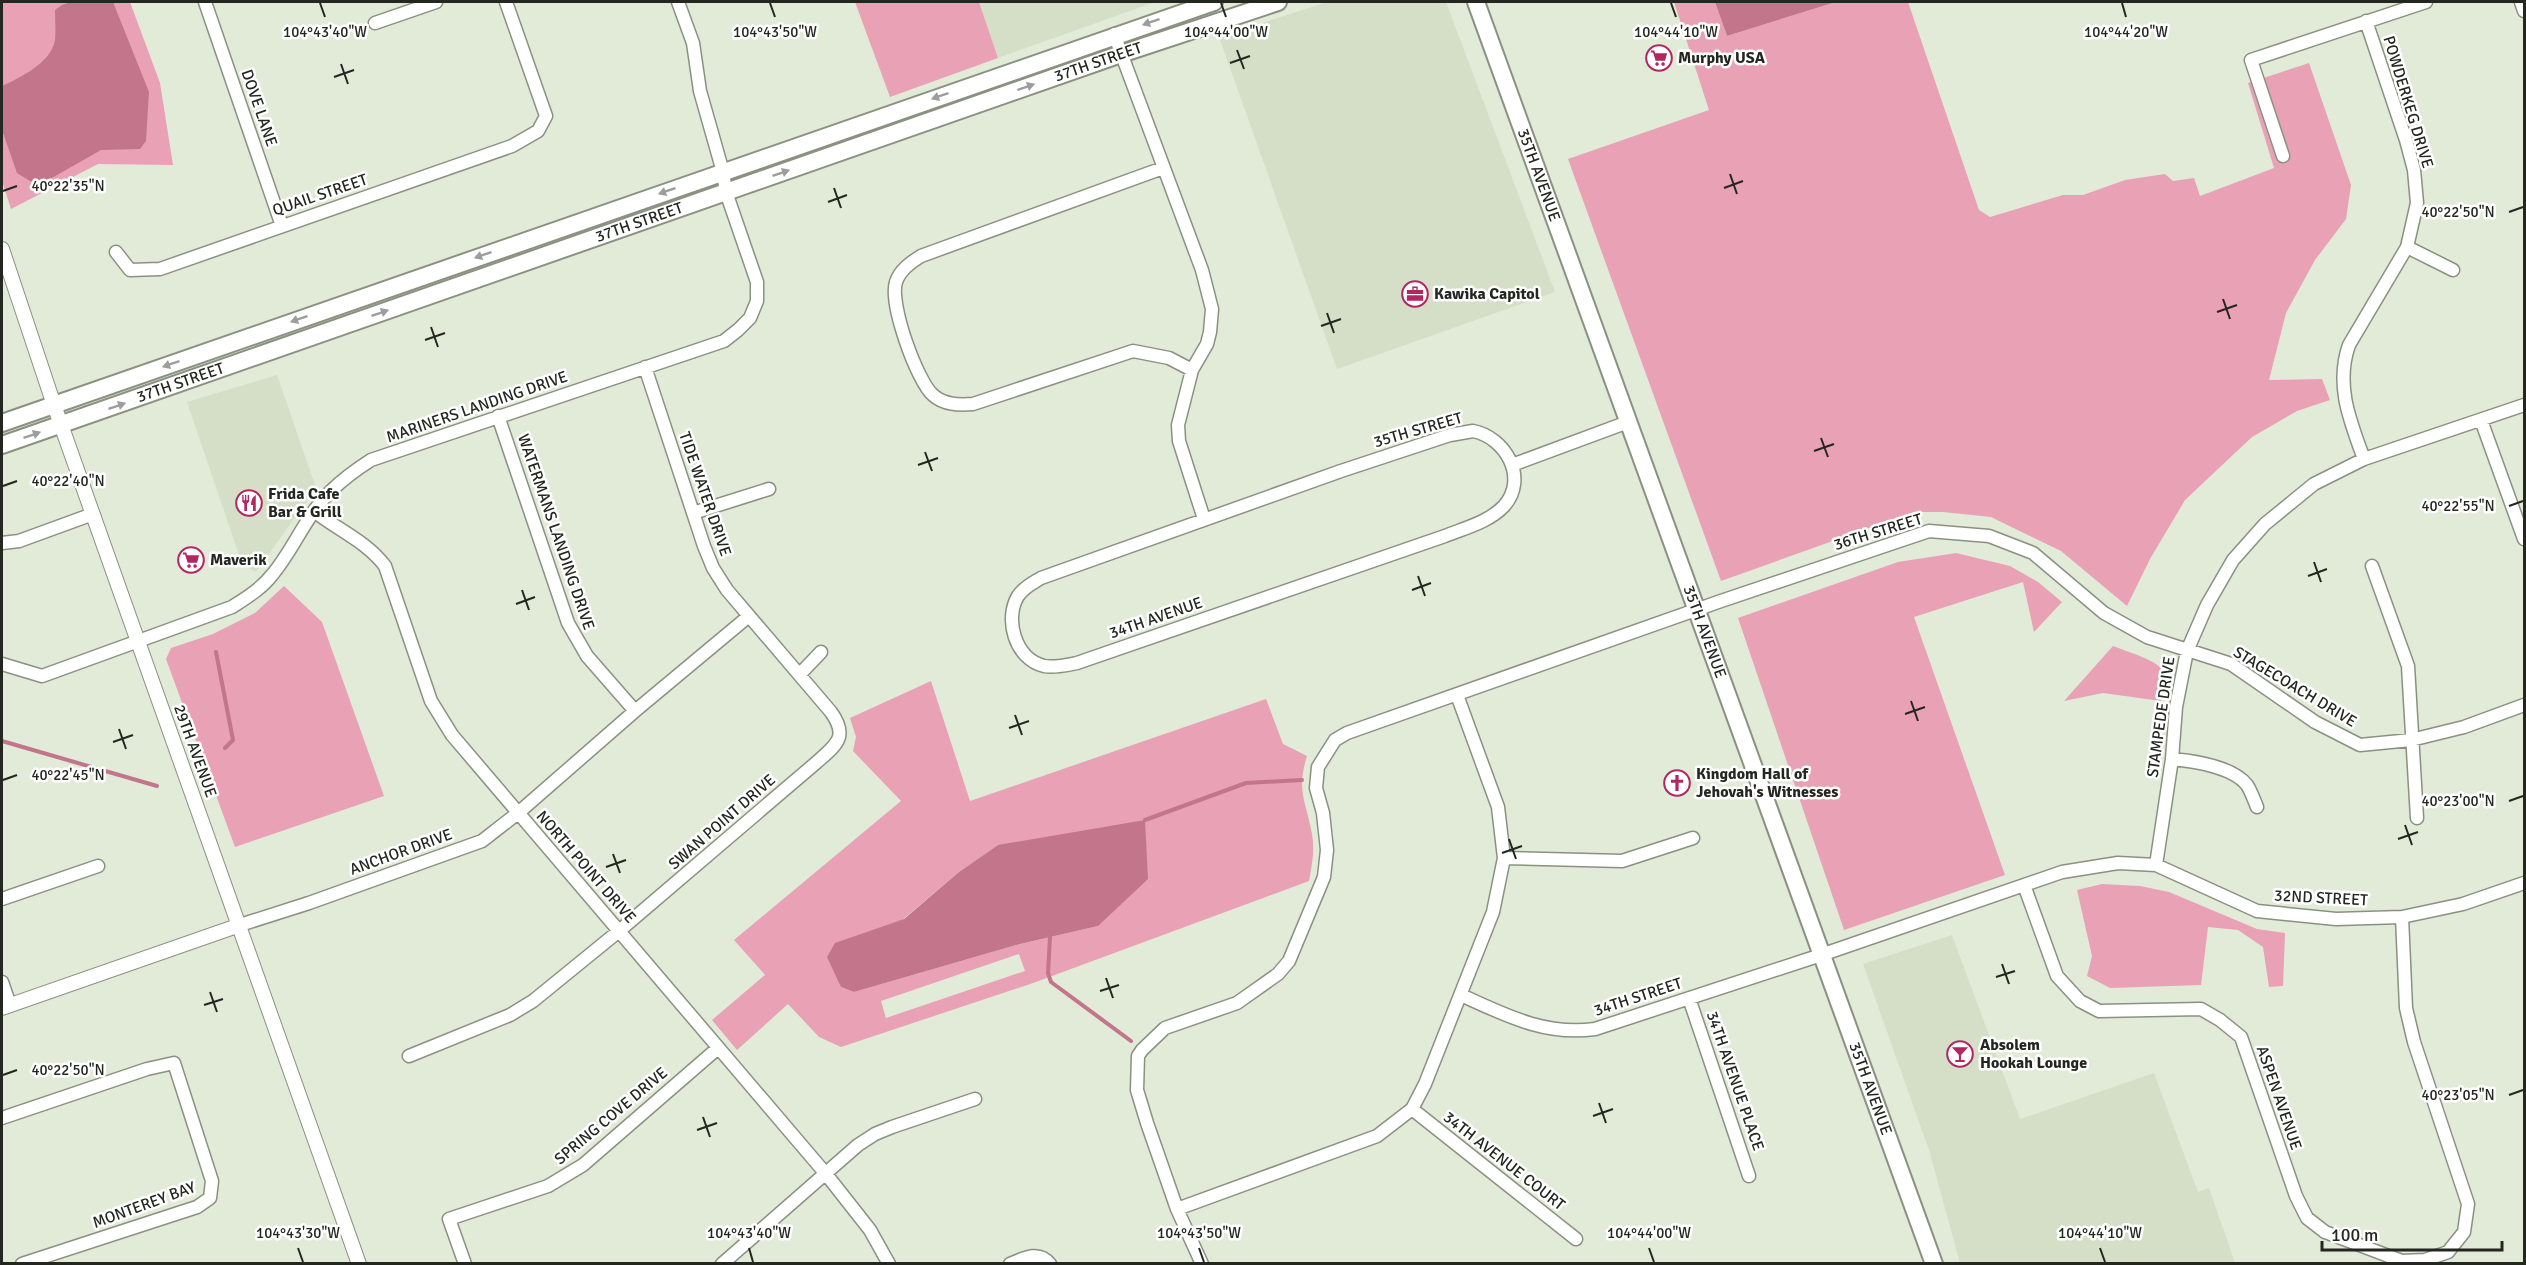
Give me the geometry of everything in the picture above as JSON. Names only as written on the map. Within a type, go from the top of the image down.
[{"type":"main road","name":"37TH STREET","points":[[2,423],[1114,34],[1214,2]]},
{"type":"main road","name":"37TH STREET","points":[[2,445],[1121,54],[1278,2]]},
{"type":"main road","name":"35TH AVENUE","points":[[1476,2],[1934,1263]]},
{"type":"street","name":"DOVE LANE","points":[[205,2],[282,226]]},
{"type":"street","points":[[375,23],[436,2]]},
{"type":"street","name":"QUAIL STREET","points":[[116,252],[130,270],[160,269],[512,146],[538,131],[546,116],[506,2]]},
{"type":"street","name":"MARINERS LANDING DRIVE","points":[[2,664],[42,676],[223,611],[254,593],[272,576],[329,492],[348,475],[371,460],[723,341],[738,330],[750,318],[757,301],[757,282],[726,192],[723,171],[700,91],[693,43],[678,2]]},
{"type":"street","points":[[2283,156],[2251,60],[2426,2]]},
{"type":"street","points":[[2522,2],[2524,10]]},
{"type":"street","name":"POWDERKEG DRIVE","points":[[2364,459],[2350,423],[2342,386],[2344,360],[2349,345],[2407,248],[2418,203],[2414,170],[2406,140],[2366,21]]},
{"type":"street","points":[[1114,34],[1202,270],[1212,309],[1207,344],[1192,370],[1180,413],[1179,441],[1204,519]]},
{"type":"street","points":[[1163,168],[921,256],[900,273],[895,286],[895,301],[905,334],[928,389],[935,397],[952,404],[973,404],[1133,351],[1169,358],[1192,370]]},
{"type":"street","points":[[2407,248],[2452,270]]},
{"type":"street","name":"29TH AVENUE","points":[[2,249],[54,405],[359,1263]]},
{"type":"street","name":"TIDE WATER DRIVE","points":[[645,367],[713,568],[727,590],[839,723],[841,734]]},
{"type":"street","name":"STAMPEDE DRIVE","points":[[2156,865],[2172,759],[2176,707],[2187,651],[2207,605],[2233,560],[2265,524],[2314,484],[2364,459],[2524,405]]},
{"type":"street","name":"WATERMANS LANDING DRIVE","points":[[498,416],[568,623],[587,656],[635,711]]},
{"type":"street","points":[[2481,420],[2524,539]]},
{"type":"street","points":[[1512,465],[1628,422]]},
{"type":"street","name":"35TH STREET","points":[[1204,519],[1458,433],[1473,431],[1491,437],[1506,451],[1512,465]]},
{"type":"street","name":"34TH AVENUE","points":[[1204,519],[1041,578],[1026,587],[1018,596],[1011,623],[1022,652],[1044,666],[1077,663],[1445,536],[1485,520],[1506,504],[1514,483],[1512,465]]},
{"type":"street","points":[[693,513],[769,489]]},
{"type":"street","name":"NORTH POINT DRIVE","points":[[314,511],[358,540],[376,554],[385,566],[430,701],[452,735],[826,1174],[870,1230],[889,1263]]},
{"type":"street","points":[[2,543],[19,540],[93,514]]},
{"type":"street","name":"36TH STREET","points":[[1698,610],[1929,531],[1989,536],[2032,553],[2104,613],[2147,637],[2187,651]]},
{"type":"street","points":[[2372,566],[2408,666],[2417,818]]},
{"type":"street","points":[[1202,1263],[1178,1209],[1137,1090],[1138,1056],[1165,1028],[1237,1003],[1278,974],[1289,961],[1324,877],[1327,850],[1323,813],[1316,788],[1318,767],[1335,740],[1347,733],[1698,610]]},
{"type":"street","name":"ANCHOR DRIVE","points":[[6,1007],[482,841],[519,813],[635,711],[749,616]]},
{"type":"street","name":"STAGECOACH DRIVE","points":[[2187,651],[2231,664],[2315,722],[2360,745],[2411,740],[2464,727],[2524,705]]},
{"type":"street","points":[[800,674],[821,652]]},
{"type":"street","points":[[1178,1209],[1377,1137],[1412,1109],[1425,1084],[1493,912],[1504,858],[1497,807],[1457,695]]},
{"type":"street","name":"SWAN POINT DRIVE","points":[[409,1056],[510,1015],[558,982],[824,756],[837,744],[841,734]]},
{"type":"street","points":[[2172,759],[2200,762],[2227,772],[2246,784],[2257,807]]},
{"type":"street","points":[[1504,858],[1622,861],[1693,838]]},
{"type":"street","name":"34TH STREET","points":[[1461,995],[1534,1026],[1571,1031],[1610,1025],[2062,872],[2118,863],[2156,865]]},
{"type":"street","name":"32ND STREET","points":[[2156,865],[2256,911],[2336,919],[2402,917],[2463,904],[2524,883]]},
{"type":"street","points":[[2,899],[98,866]]},
{"type":"street","name":"ASPEN AVENUE","points":[[2024,885],[2057,976],[2080,1000],[2099,1011],[2201,1009],[2220,1020],[2241,1037],[2296,1196],[2307,1218],[2325,1232],[2402,1261],[2425,1260],[2448,1252],[2464,1232],[2468,1204],[2414,1042],[2406,1008],[2402,917]]},
{"type":"street","points":[[2,982],[6,1007]]},
{"type":"street","name":"34TH AVENUE PLACE","points":[[1689,998],[1749,1176]]},
{"type":"street","name":"SPRING COVE DRIVE","points":[[465,1263],[449,1219],[548,1186],[564,1178],[583,1165],[718,1048]]},
{"type":"street","name":"MONTEREY BAY","points":[[2,1118],[147,1069],[174,1063],[212,1181],[210,1198],[197,1207],[22,1263]]},
{"type":"street","points":[[722,1263],[858,1145],[875,1134],[975,1099]]},
{"type":"street","name":"34TH AVENUE COURT","points":[[1412,1109],[1576,1239]]},
{"type":"street","points":[[1010,1263],[1034,1255],[1045,1258],[1050,1263]]},
{"type":"shaded area","points":[[2,2],[130,2],[160,83],[173,165],[98,164],[11,209],[2,181]]},
{"type":"shaded area","points":[[71,2],[113,2],[149,92],[146,141],[140,149],[101,150],[43,183],[30,181],[17,173],[2,130],[2,86],[34,68],[48,56],[55,40],[55,10]]},
{"type":"shaded area","points":[[855,2],[979,2],[998,58],[890,97]]},
{"type":"shaded area","points":[[979,2],[1155,2],[998,58]]},
{"type":"shaded area","points":[[1327,2],[1446,2],[1555,292],[1337,369],[1219,37]]},
{"type":"shaded area","points":[[1674,2],[1715,2],[1727,36],[1836,2],[1908,2],[1979,210],[1990,217],[2063,195],[2083,195],[2125,180],[2165,174],[2173,181],[2194,178],[2200,196],[2274,168],[2248,83],[2309,63],[2351,185],[2346,219],[2315,260],[2286,313],[2269,380],[2322,379],[2330,400],[2297,411],[2252,437],[2185,500],[2150,559],[2127,606],[2061,551],[1991,517],[1943,512],[1914,512],[1721,581],[1568,159],[1709,110]]},
{"type":"shaded area","points":[[1715,2],[1836,2],[1727,36]]},
{"type":"shaded area","points":[[277,375],[316,488],[256,572],[242,564],[187,402]]},
{"type":"shaded area","points":[[1956,553],[2010,566],[2038,582],[2062,602],[2034,632],[2023,582],[1914,617],[2005,875],[1844,930],[1738,618],[1898,562]]},
{"type":"shaded area","points":[[284,586],[322,622],[384,796],[235,847],[166,659],[171,648],[213,634],[255,613]]},
{"type":"shaded area","points":[[2113,646],[2149,660],[2161,668],[2165,679],[2161,701],[2103,693],[2064,701]]},
{"type":"shaded area","points":[[931,681],[970,801],[1266,699],[1283,744],[1307,756],[1302,787],[1313,840],[1309,881],[1033,983],[841,1047],[819,1037],[788,1004],[737,1050],[712,1020],[765,975],[734,940],[901,801],[853,751],[856,737],[850,718]],"holes":[[[998,845],[1098,926],[1020,944],[854,992],[841,987],[835,944],[902,920],[959,872]],[[1019,954],[1025,971],[886,1018],[881,1001]]]},
{"type":"shaded area","points":[[1145,820],[1148,879],[1098,926],[1020,944],[854,992],[841,987],[827,957],[835,943],[904,919],[959,872],[998,845]]},
{"type":"shaded area","points":[[2102,884],[2140,886],[2169,892],[2257,929],[2285,933],[2283,986],[2269,987],[2263,947],[2238,930],[2208,927],[2201,985],[2110,988],[2087,976],[2092,956],[2077,890]]},
{"type":"shaded area","points":[[1952,935],[2020,1119],[2154,1073],[2198,1192],[2209,1188],[2235,1263],[1960,1263],[1929,1150],[1863,964]]},
{"type":"waterway","points":[[216,652],[233,740],[225,748]]},
{"type":"waterway","points":[[2,741],[157,786]]},
{"type":"waterway","points":[[1145,820],[1246,783],[1302,780]]},
{"type":"waterway","points":[[1050,937],[1048,973],[1051,982],[1131,1041]]},
{"type":"place","name":"Murphy USA","points":[[1659,58]]},
{"type":"place","name":"Kawika Capitol","points":[[1415,294]]},
{"type":"place","name":"Frida Cafe Bar & Grill","points":[[249,503]]},
{"type":"place","name":"Maverik","points":[[191,560]]},
{"type":"place","name":"Kingdom Hall of Jehovah's Witnesses","points":[[1677,783]]},
{"type":"place","name":"Absolem Hookah Lounge","points":[[1960,1054]]}]
